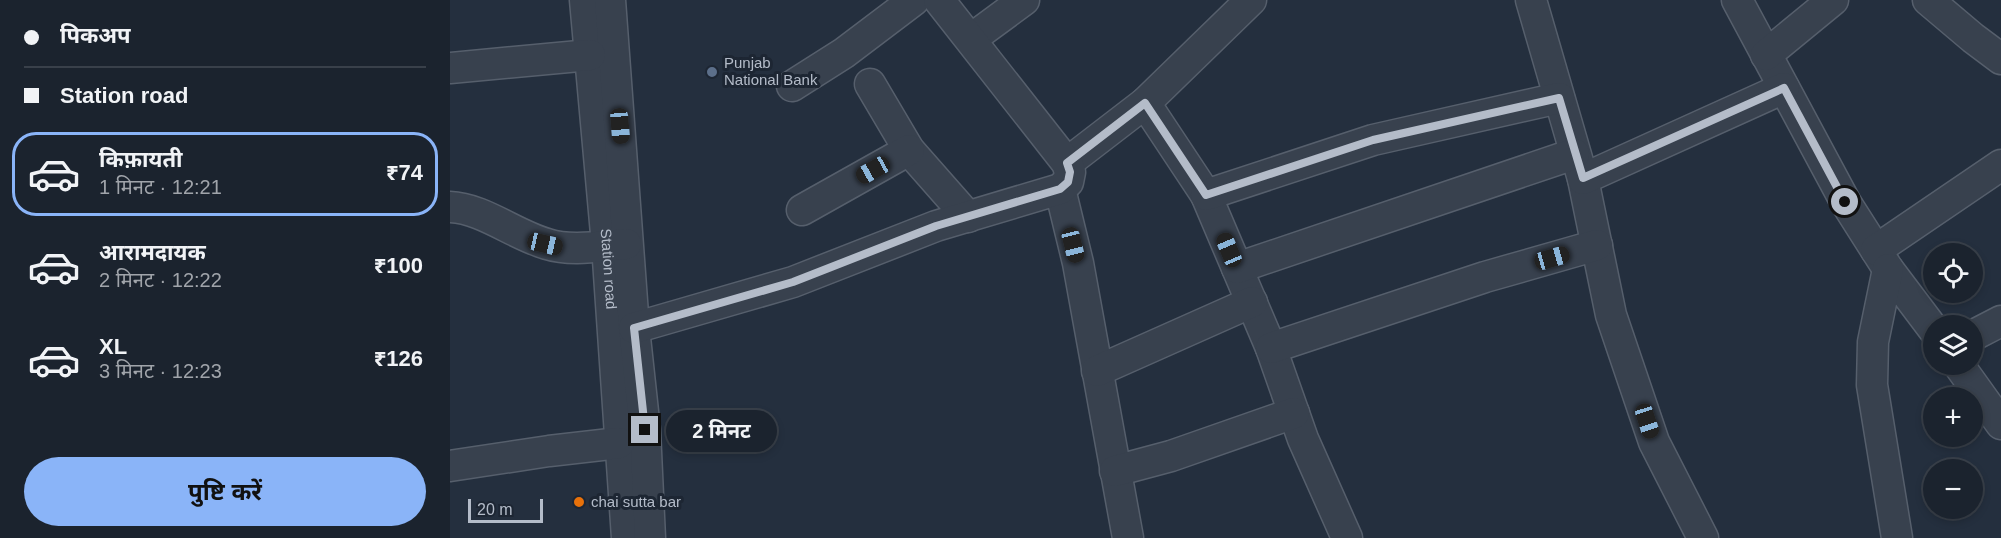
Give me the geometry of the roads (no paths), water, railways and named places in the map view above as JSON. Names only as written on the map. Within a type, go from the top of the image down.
[{"type":"street","name":"Station road","points":[[585,0],[590,55],[618,244],[634,328],[645,430],[650,538]]},
{"type":"street","name":"Station road","points":[[610,0],[618,244],[620,443],[627,538]]},
{"type":"street","points":[[792,86],[844,53],[914,0]]},
{"type":"street","points":[[939,0],[971,39],[1063,176],[1128,538]]},
{"type":"street","points":[[971,39],[1024,0]]},
{"type":"street","points":[[1531,0],[1578,166],[1611,315],[1654,442],[1702,538]]},
{"type":"street","points":[[1737,0],[1845,202],[1882,259],[1923,315]]},
{"type":"street","points":[[1766,55],[1833,0]]},
{"type":"street","points":[[1928,0],[2001,59]]},
{"type":"street","points":[[634,328],[793,282],[936,226],[968,217],[1063,176],[1145,103],[1244,3]]},
{"type":"street","points":[[450,68],[590,55]]},
{"type":"street","points":[[870,84],[909,150],[968,217]]},
{"type":"street","points":[[1237,268],[1578,166],[1784,88]]},
{"type":"street","points":[[1206,195],[1373,140],[1559,98]]},
{"type":"street","points":[[1145,103],[1206,195],[1271,348],[1303,439],[1347,538]]},
{"type":"street","points":[[802,210],[909,150]]},
{"type":"street","points":[[1897,538],[1872,385],[1873,342],[1880,301],[1882,259],[2001,165]]},
{"type":"street","points":[[450,207],[477,213],[545,244],[564,248],[618,244]]},
{"type":"street","points":[[1271,348],[1485,277],[1597,245]]},
{"type":"street","points":[[1097,370],[1252,302]]},
{"type":"street","points":[[1983,330],[2001,321]]},
{"type":"street","points":[[1966,375],[2001,424]]},
{"type":"street","points":[[1115,471],[1171,456],[1294,413]]},
{"type":"street","points":[[450,466],[620,443]]},
{"type":"place","name":"Punjab National Bank","points":[[712,72]]},
{"type":"place","name":"chai sutta bar","points":[[579,502]]}]
